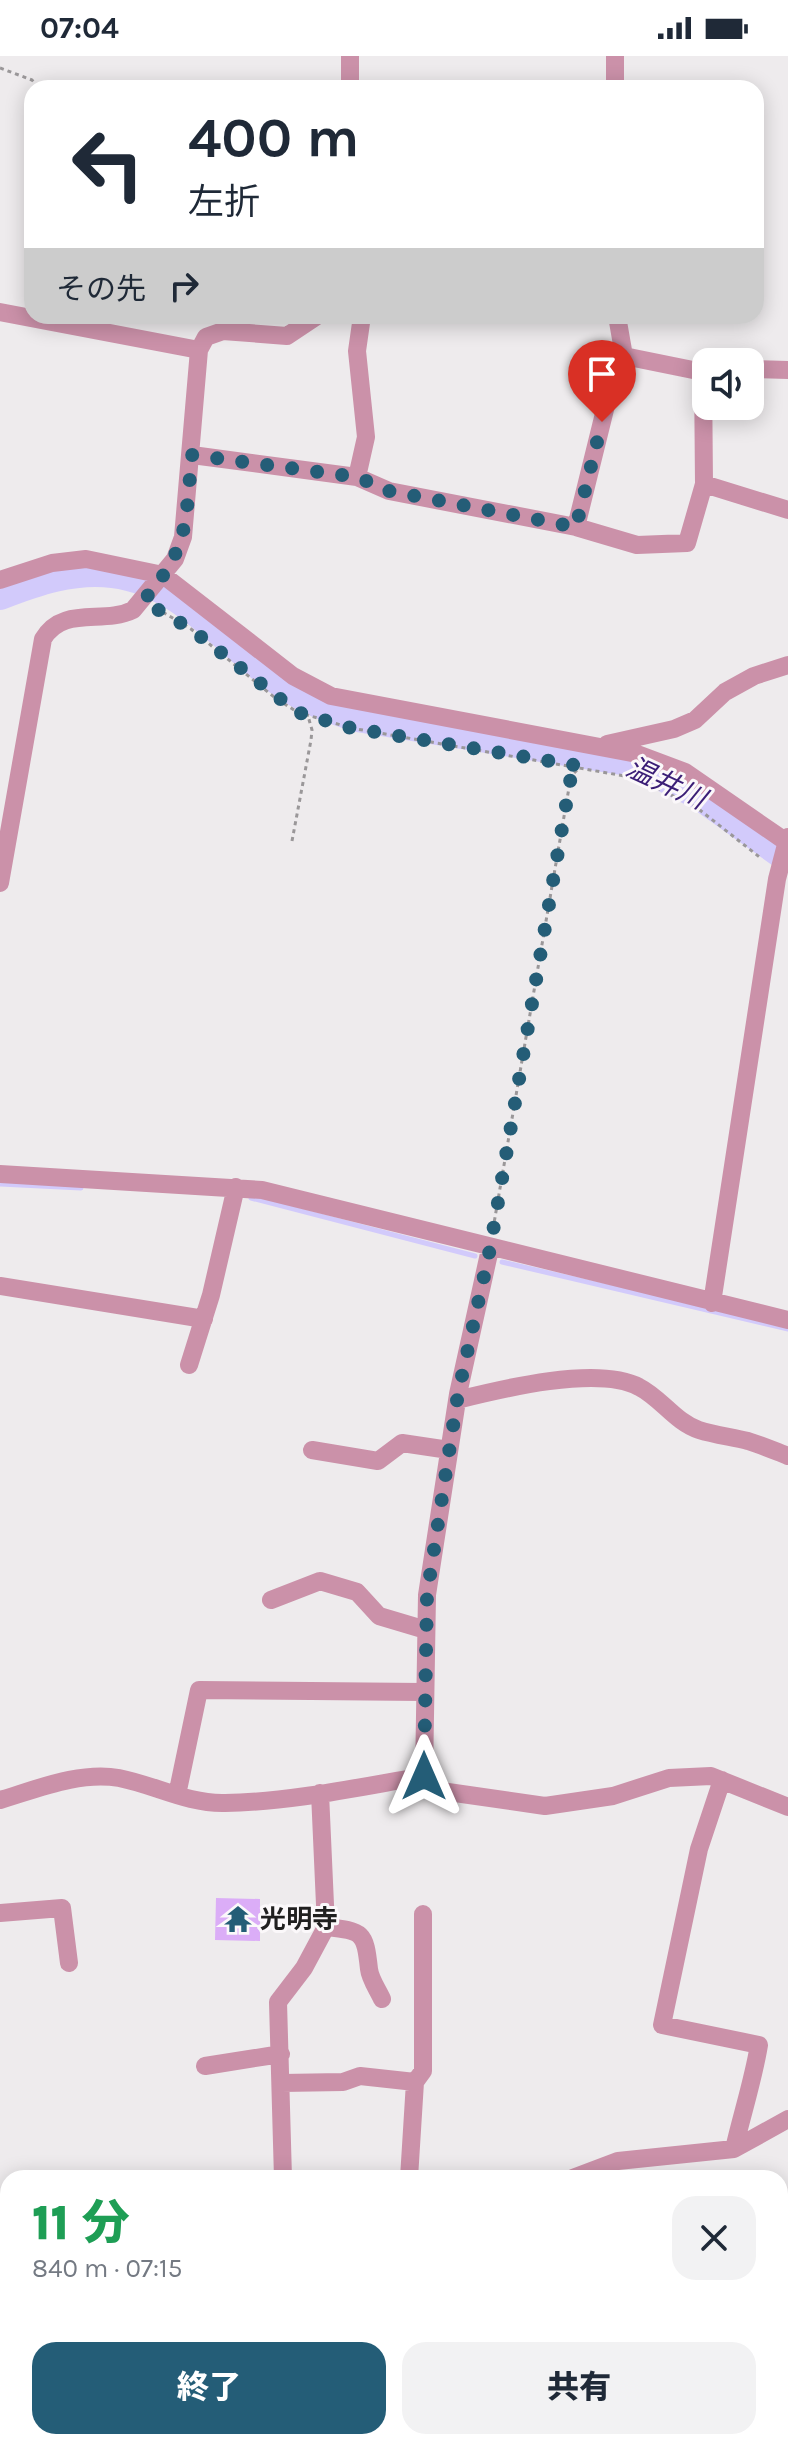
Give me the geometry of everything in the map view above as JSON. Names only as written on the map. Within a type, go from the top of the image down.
[{"type":"street","points":[[350,56],[350,80]]},
{"type":"street","points":[[615,56],[615,80]]},
{"type":"street","points":[[0,312],[24,317]]},
{"type":"street","points":[[63,324],[199,350]]},
{"type":"street","points":[[0,883],[43,639],[49,629],[60,622],[124,614],[144,599],[175,559],[183,537],[199,350],[206,337],[223,331],[287,336],[305,324]]},
{"type":"street","points":[[357,477],[366,437],[357,351],[361,324]]},
{"type":"street","points":[[576,527],[615,369],[624,356],[618,324]]},
{"type":"street","points":[[624,356],[692,368]]},
{"type":"street","points":[[764,369],[788,370]]},
{"type":"street","points":[[192,455],[357,477],[389,491],[576,527],[637,545],[687,543],[704,484],[704,420]]},
{"type":"street","points":[[704,484],[788,510]]},
{"type":"street","points":[[0,580],[52,563],[86,559],[146,569],[293,676],[331,696],[637,754],[685,772],[787,842],[779,869],[712,1303]]},
{"type":"street","points":[[599,746],[674,729],[695,720],[725,692],[754,676],[788,665]]},
{"type":"street","points":[[0,1174],[262,1190],[490,1249],[788,1320]]},
{"type":"street","points":[[189,1365],[204,1319],[236,1187]]},
{"type":"street","points":[[490,1249],[457,1400],[427,1595],[424,1776],[434,1790],[545,1806],[613,1796],[669,1778],[711,1776],[788,1807]]},
{"type":"street","points":[[0,1286],[204,1319]]},
{"type":"street","points":[[457,1400],[510,1387],[562,1380],[622,1381],[640,1387],[676,1417],[697,1429],[751,1442],[788,1456]]},
{"type":"street","points":[[312,1450],[378,1461],[402,1443],[449,1450]]},
{"type":"street","points":[[271,1600],[320,1581],[357,1592],[379,1616],[426,1630]]},
{"type":"street","points":[[177,1795],[199,1690],[424,1692]]},
{"type":"street","points":[[0,1800],[70,1780],[117,1777],[199,1802],[225,1804],[424,1776]]},
{"type":"street","points":[[722,1780],[699,1849],[662,2025],[759,2045],[752,2088],[744,2103],[734,2149]]},
{"type":"street","points":[[286,2170],[278,2002],[304,1968],[326,1927],[320,1793]]},
{"type":"street","points":[[0,1913],[62,1908],[69,1963]]},
{"type":"street","points":[[410,2170],[415,2082],[423,2071],[423,1914]]},
{"type":"street","points":[[326,1927],[354,1930],[363,1936],[370,1955],[369,1972],[382,1999]]},
{"type":"street","points":[[205,2066],[281,2054]]},
{"type":"street","points":[[282,2083],[343,2082],[360,2076],[415,2082]]},
{"type":"street","points":[[594,2170],[618,2161],[734,2149],[788,2119]]},
{"type":"path","points":[[0,68],[32,80]]},
{"type":"path","points":[[144,599],[191,629],[285,705],[308,716],[351,728],[636,778],[696,807],[779,869]]},
{"type":"path","points":[[292,841],[312,730],[308,716]]},
{"type":"path","points":[[490,1249],[571,776],[580,766]]},
{"type":"building","name":"光明寺","points":[[216,1898],[260,1899],[260,1941],[215,1940]]},
{"type":"waterway","name":"温井川","points":[[0,595],[41,581],[84,572],[113,573],[138,579],[184,602],[265,670],[320,704],[357,717],[634,762],[698,794],[788,858]]},
{"type":"waterway","points":[[0,1184],[81,1188]]},
{"type":"waterway","points":[[251,1198],[475,1256]]},
{"type":"waterway","points":[[502,1262],[788,1329]]},
{"type":"place","name":"光明寺","points":[[238,1919]]},
{"type":"route","points":[[424,1776],[427,1595],[458,1394],[490,1249],[571,776],[580,766],[351,728],[297,712],[191,629],[143,601],[175,559],[183,537],[192,455],[357,477],[389,491],[576,527],[602,422]]}]
